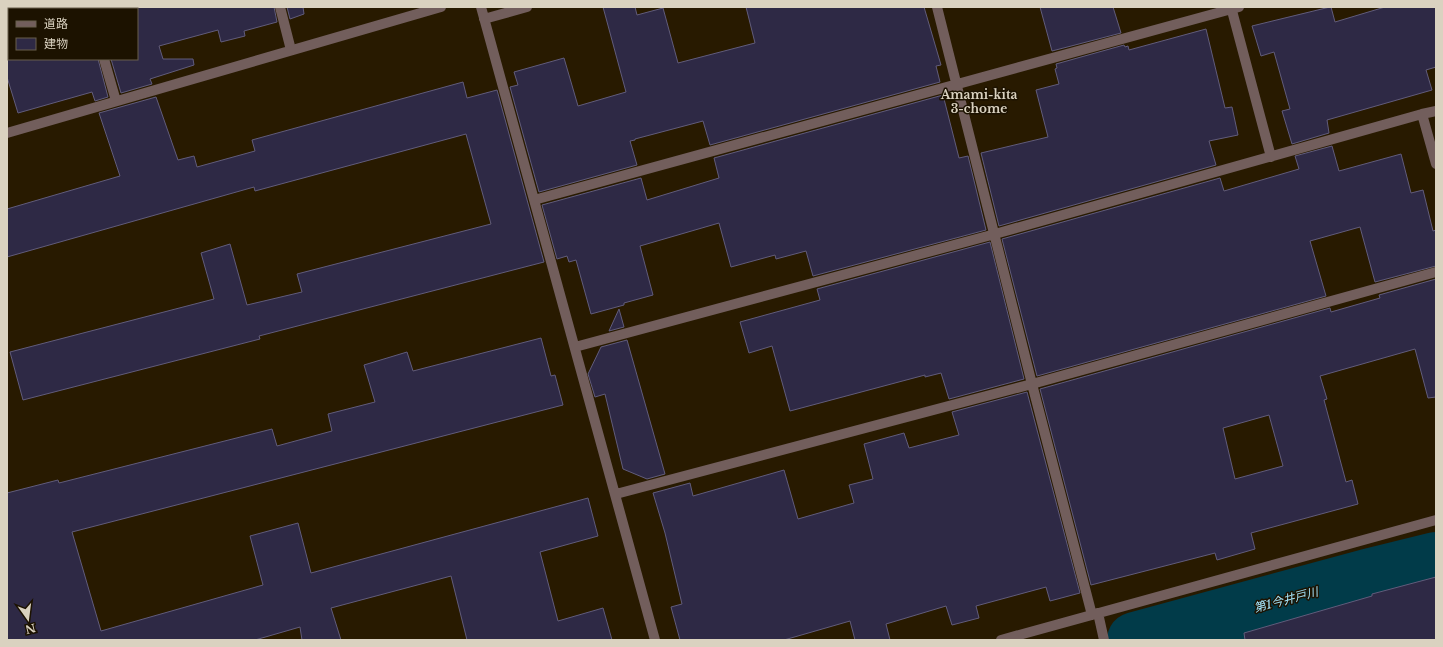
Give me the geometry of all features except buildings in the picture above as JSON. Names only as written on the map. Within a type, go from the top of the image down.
[{"type":"street","points":[[280,7],[291,50]]},
{"type":"street","points":[[7,133],[441,7]]},
{"type":"street","points":[[481,7],[655,640]]},
{"type":"street","points":[[484,19],[528,7]]},
{"type":"street","points":[[937,7],[1032,384],[1104,640]]},
{"type":"street","points":[[534,200],[1234,8],[1271,157]]},
{"type":"street","points":[[104,60],[116,101]]},
{"type":"street","points":[[575,347],[995,234],[1436,111]]},
{"type":"street","points":[[1422,114],[1436,164]]},
{"type":"street","points":[[616,494],[1032,384],[1436,272]]},
{"type":"street","points":[[1001,640],[1436,520]]},
{"type":"waterway","name":"第1今井戸川","points":[[1135,640],[1367,577],[1436,560]]},
{"type":"district","name":"Amami-kita 3-chome","points":[[979,102]]}]
